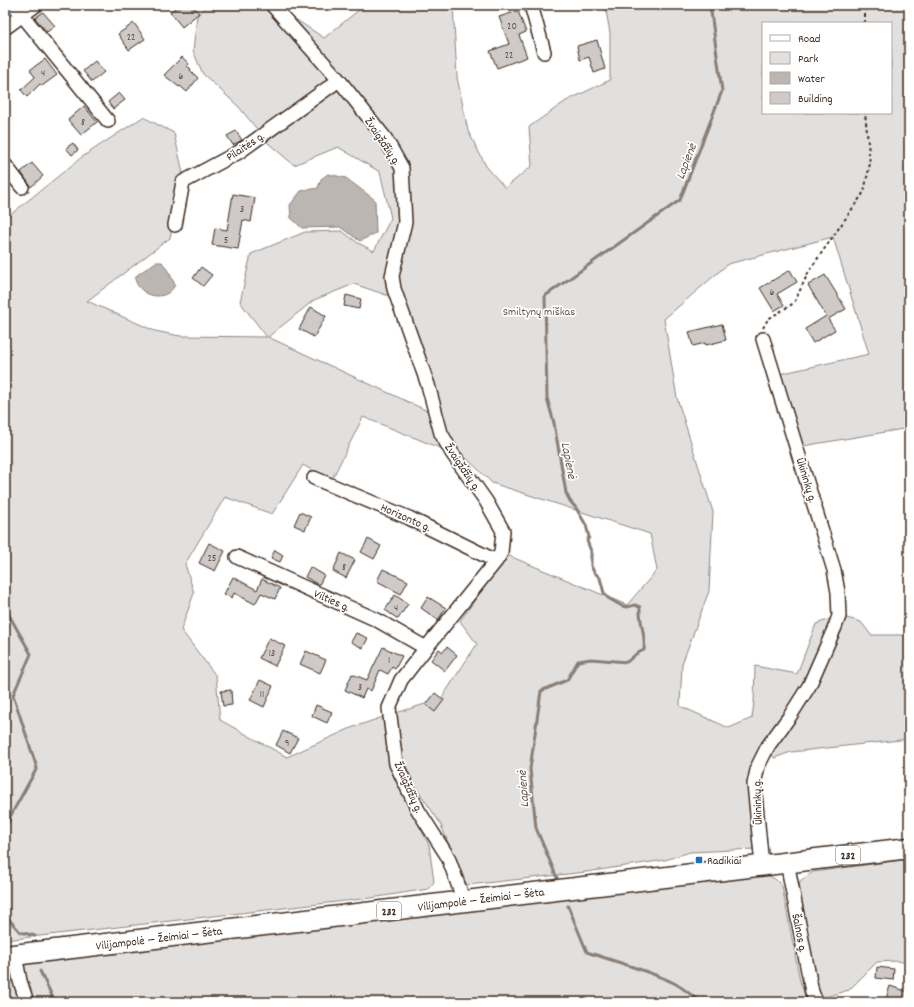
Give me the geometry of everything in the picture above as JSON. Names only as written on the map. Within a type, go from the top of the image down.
[{"type":"main road","name":"Vilijampolė — Žeimiai — Šėta","points":[[10,956],[909,848]]},
{"type":"street","points":[[5,28],[18,10],[36,5]]},
{"type":"street","name":"Žvaigždžių g.","points":[[272,5],[339,80],[385,138],[402,168],[405,222],[392,276],[394,289],[428,385],[441,433],[452,453],[486,500],[503,531],[501,552],[496,561],[401,680],[389,708],[396,764],[418,810],[448,857],[460,890],[462,902]]},
{"type":"street","points":[[532,5],[544,52]]},
{"type":"street","points":[[18,10],[108,121]]},
{"type":"street","name":"Pilaitės g.","points":[[175,225],[184,182],[238,152],[339,80]]},
{"type":"street","points":[[5,165],[22,187]]},
{"type":"street","name":"Ūkininkų g.","points":[[762,865],[754,784],[758,766],[768,746],[790,716],[809,686],[839,616],[838,592],[834,570],[763,339]]},
{"type":"street","name":"Horizonto g.","points":[[314,478],[409,518],[496,561]]},
{"type":"street","name":"Vilties g.","points":[[237,557],[377,620],[426,648]]},
{"type":"street","name":"Šalnos g.","points":[[787,862],[812,992],[816,1002]]},
{"type":"street","points":[[10,956],[27,1002]]},
{"type":"path","points":[[865,5],[865,22]]},
{"type":"path","points":[[763,339],[762,329],[768,318],[794,303],[810,271],[864,192],[870,164],[865,114]]},
{"type":"green space","name":"Smiltynų miškas","points":[[207,5],[274,5],[324,38],[365,5],[453,5],[457,77],[468,131],[486,166],[505,188],[532,166],[529,127],[566,101],[610,80],[610,33],[605,5],[909,5],[909,428],[797,447],[775,375],[869,354],[833,237],[728,264],[664,319],[677,398],[713,512],[709,591],[682,664],[680,706],[729,728],[752,718],[755,666],[797,674],[816,624],[839,616],[861,622],[871,635],[909,635],[909,739],[791,752],[774,758],[768,746],[756,760],[755,849],[690,852],[665,860],[586,872],[467,885],[440,823],[413,783],[403,759],[396,713],[441,699],[477,644],[460,621],[507,555],[627,605],[657,570],[650,534],[492,483],[448,440],[392,297],[354,284],[314,300],[268,337],[432,413],[445,450],[363,417],[331,481],[303,465],[272,514],[225,497],[185,564],[194,593],[181,630],[216,676],[220,720],[287,757],[351,728],[383,717],[387,748],[399,786],[429,845],[434,882],[428,889],[371,898],[5,940],[5,219],[82,157],[143,117],[174,133],[183,173],[170,238],[87,301],[155,331],[180,336],[267,337],[240,302],[251,254],[305,232],[342,231],[358,243],[374,251],[391,218],[380,172],[338,147],[294,165],[268,143],[239,107],[203,74],[193,51],[197,16]]},
{"type":"green space","points":[[909,859],[909,963],[897,961],[877,962],[849,990],[818,999],[798,894],[800,881],[813,872]]},
{"type":"green space","points":[[762,872],[775,879],[782,886],[800,981],[807,1002],[5,1002],[5,964]]},
{"type":"water","points":[[328,174],[346,178],[375,200],[376,233],[360,241],[340,227],[302,228],[291,218],[290,205],[301,191],[318,188],[321,179]]},
{"type":"water","points":[[156,262],[162,262],[175,285],[171,291],[165,294],[153,296],[142,290],[137,285],[135,279],[137,275]]},
{"type":"building","points":[[179,5],[192,5],[199,13],[182,27],[170,12]]},
{"type":"building","points":[[518,11],[526,32],[519,35],[527,57],[497,68],[490,51],[509,44],[499,17]]},
{"type":"building","points":[[43,12],[55,26],[47,32],[35,18]]},
{"type":"building","points":[[134,23],[145,39],[129,50],[118,34]]},
{"type":"building","points":[[597,40],[605,69],[594,73],[589,57],[580,60],[577,46]]},
{"type":"building","points":[[182,57],[189,64],[187,66],[191,69],[190,70],[198,78],[187,92],[164,75]]},
{"type":"building","points":[[45,59],[57,75],[42,86],[40,84],[27,97],[21,90],[35,77],[30,70]]},
{"type":"building","points":[[95,61],[104,72],[92,82],[83,71]]},
{"type":"building","points":[[119,93],[125,100],[113,109],[108,102]]},
{"type":"building","points":[[84,106],[97,122],[81,135],[68,120]]},
{"type":"building","points":[[236,131],[242,140],[233,145],[227,136]]},
{"type":"building","points":[[73,143],[78,150],[72,155],[66,148]]},
{"type":"building","points":[[32,163],[43,176],[31,187],[21,172]]},
{"type":"building","points":[[233,194],[255,198],[251,222],[243,220],[238,249],[212,245],[215,228],[227,230]]},
{"type":"building","points":[[201,267],[212,275],[203,286],[193,278]]},
{"type":"building","points":[[790,270],[797,282],[777,294],[784,305],[774,311],[760,288]]},
{"type":"building","points":[[825,275],[846,309],[828,319],[835,330],[813,343],[805,329],[826,316],[808,285]]},
{"type":"building","points":[[346,295],[361,299],[359,309],[344,306]]},
{"type":"building","points":[[311,307],[326,316],[314,337],[299,329]]},
{"type":"building","points":[[722,324],[726,340],[706,345],[705,343],[693,346],[689,332]]},
{"type":"building","points":[[300,512],[311,517],[305,530],[294,525]]},
{"type":"building","points":[[368,539],[381,546],[374,559],[361,552]]},
{"type":"building","points":[[209,543],[225,551],[215,571],[199,563]]},
{"type":"building","points":[[275,550],[283,555],[280,562],[271,558]]},
{"type":"building","points":[[341,553],[355,560],[346,578],[333,571]]},
{"type":"building","points":[[310,567],[324,575],[319,585],[305,577]]},
{"type":"building","points":[[383,569],[408,581],[401,594],[377,581]]},
{"type":"building","points":[[233,577],[257,590],[262,579],[280,588],[275,599],[261,593],[255,604],[234,593],[232,598],[224,594]]},
{"type":"building","points":[[395,595],[408,604],[398,619],[385,610]]},
{"type":"building","points":[[428,597],[446,608],[438,620],[421,608]]},
{"type":"building","points":[[356,633],[368,638],[363,648],[351,642]]},
{"type":"building","points":[[269,638],[285,646],[275,666],[259,658]]},
{"type":"building","points":[[383,647],[402,656],[395,669],[392,667],[388,674],[380,670],[371,691],[366,689],[362,698],[345,690],[352,674],[367,680]]},
{"type":"building","points":[[447,647],[457,655],[445,671],[431,660],[439,649],[443,652]]},
{"type":"building","points":[[306,651],[326,660],[320,673],[300,664]]},
{"type":"building","points":[[260,680],[273,686],[264,707],[250,700]]},
{"type":"building","points":[[231,690],[232,705],[223,706],[221,691]]},
{"type":"building","points":[[435,693],[444,700],[435,712],[426,705]]},
{"type":"building","points":[[316,705],[332,712],[327,723],[312,716]]},
{"type":"building","points":[[283,731],[298,738],[290,753],[276,745]]},
{"type":"building","points":[[877,967],[894,969],[893,980],[876,978]]},
{"type":"building","points":[[890,986],[909,992],[909,1002],[885,1002]]},
{"type":"waterway","name":"Lapienė","points":[[557,878],[536,828],[530,769],[541,691],[567,680],[578,661],[591,659],[627,662],[636,654],[644,650],[644,644],[640,607],[635,605],[627,607],[622,606],[608,598],[604,593],[600,578],[591,566],[591,551],[587,541],[589,537],[586,525],[566,493],[554,423],[547,398],[545,296],[680,200],[722,91],[710,5]]},
{"type":"waterway","points":[[5,608],[31,654],[13,695],[37,768],[11,815],[5,831]]},
{"type":"waterway","name":"Lapienė","points":[[568,906],[587,952],[664,978],[678,985],[703,1002]]},
{"type":"waterway","points":[[5,915],[20,932],[35,936]]},
{"type":"waterway","points":[[40,971],[55,1002]]},
{"type":"place","name":"Radikiai","points":[[699,860]]}]
